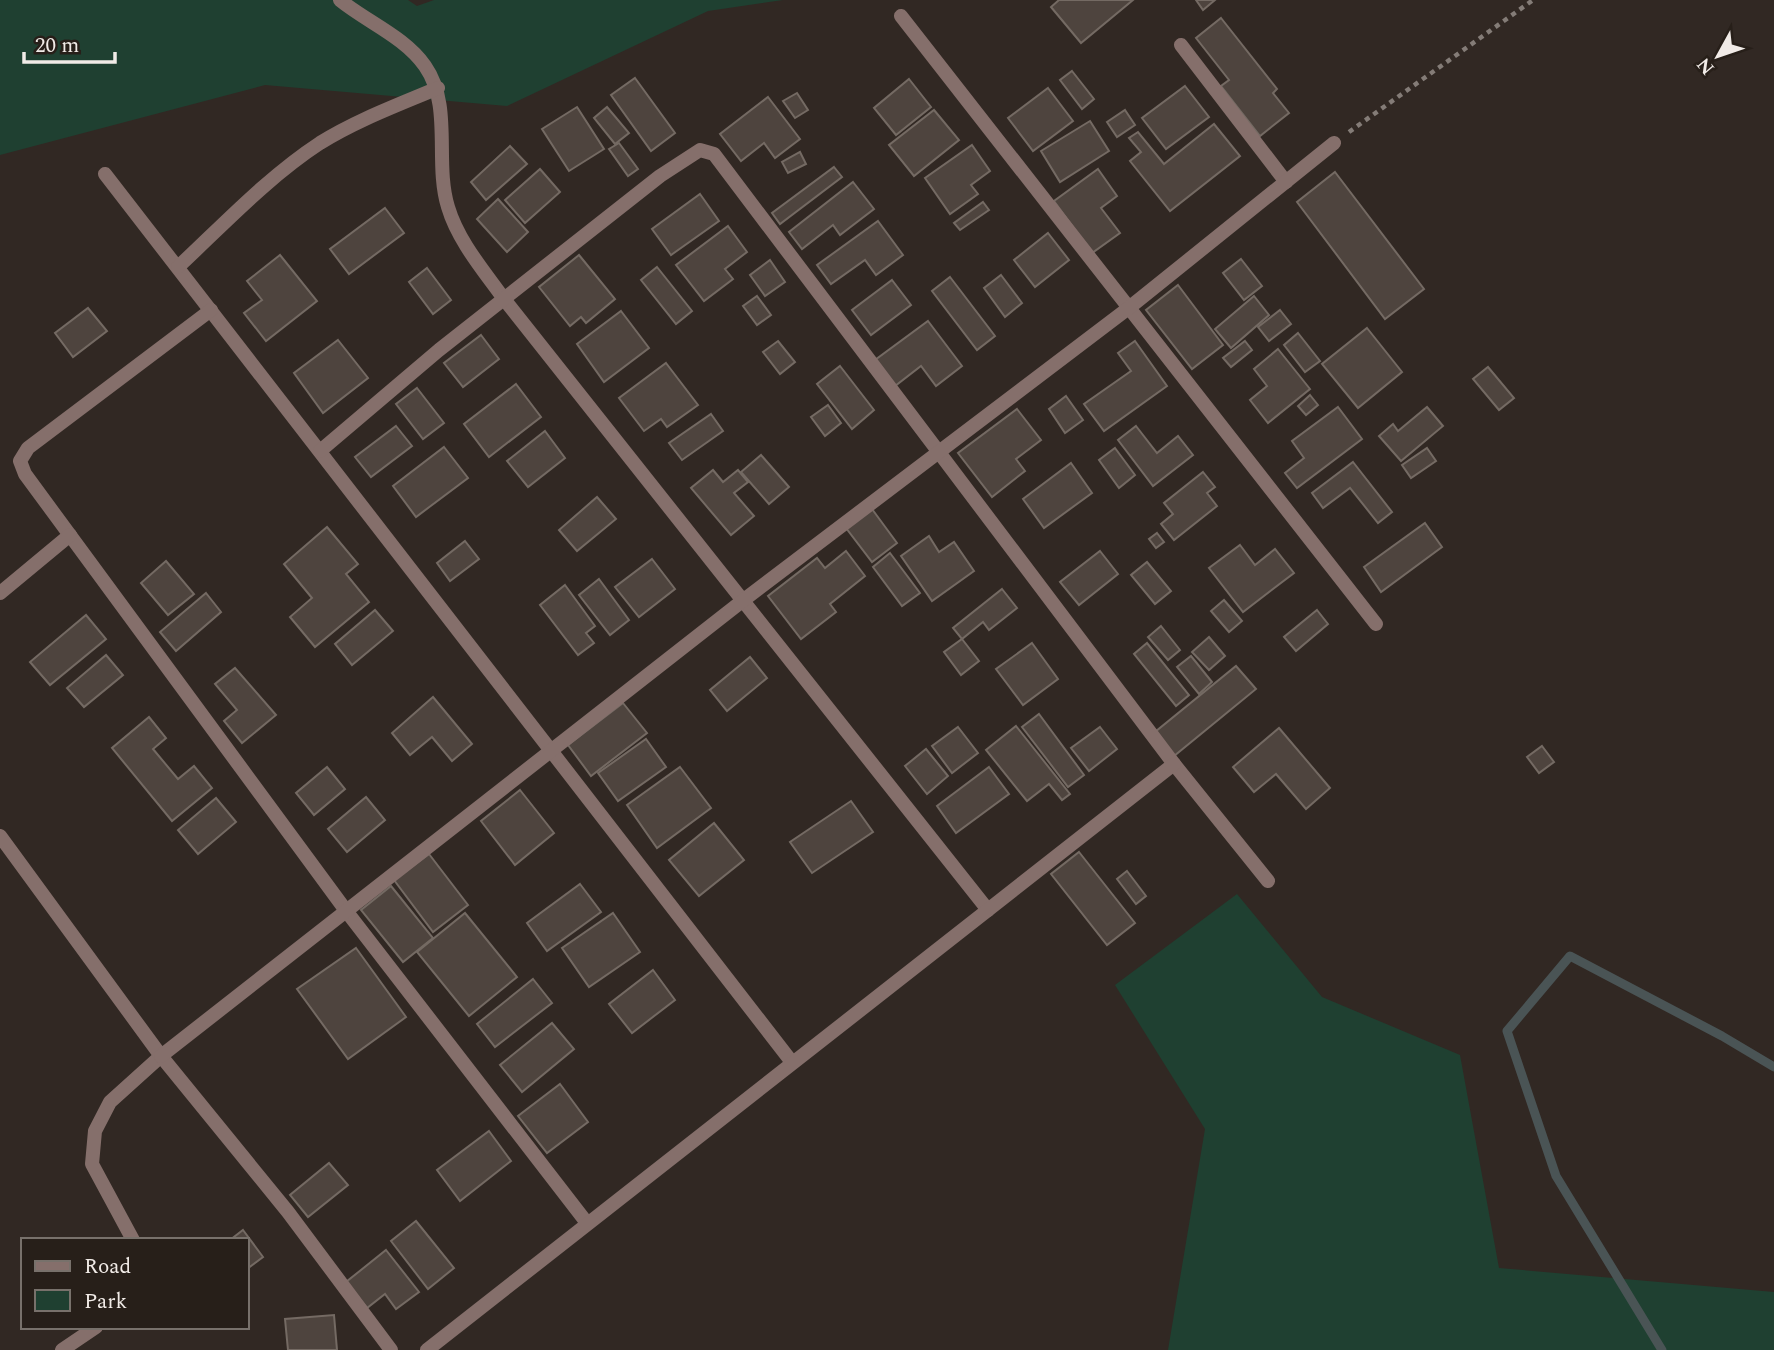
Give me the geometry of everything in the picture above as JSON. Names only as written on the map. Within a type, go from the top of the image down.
[{"type":"street","points":[[340,0],[403,44],[424,64],[438,88],[442,171],[448,208],[470,251],[504,299],[741,602],[988,909]]},
{"type":"street","points":[[901,16],[1376,624]]},
{"type":"street","points":[[1181,45],[1286,182]]},
{"type":"street","points":[[178,267],[262,190],[318,144],[352,125],[438,88]]},
{"type":"street","points":[[132,1238],[92,1164],[95,1131],[110,1102],[161,1056],[551,750],[1130,307],[1334,143]]},
{"type":"street","points":[[320,450],[504,299],[660,176],[700,150],[714,154],[1174,764],[1268,881]]},
{"type":"street","points":[[105,174],[792,1061]]},
{"type":"street","points":[[211,310],[29,448],[20,461],[25,474],[347,912],[587,1223]]},
{"type":"street","points":[[0,593],[70,535]]},
{"type":"street","points":[[427,1350],[1174,764]]},
{"type":"street","points":[[0,836],[161,1056],[288,1212],[391,1350]]},
{"type":"street","points":[[62,1350],[93,1329]]},
{"type":"path","points":[[1334,143],[1533,0]]},
{"type":"green space","points":[[0,0],[408,0],[417,6],[434,0],[783,0],[708,11],[507,106],[265,85],[0,155]]},
{"type":"green space","points":[[1237,894],[1322,997],[1460,1055],[1499,1268],[1774,1292],[1774,1350],[1168,1350],[1205,1129],[1115,985]]},
{"type":"building","points":[[1059,0],[1133,0],[1081,43],[1051,7]]},
{"type":"building","points":[[1196,0],[1215,0],[1203,10]]},
{"type":"building","points":[[1221,18],[1277,89],[1273,93],[1289,113],[1260,136],[1221,86],[1229,80],[1196,38]]},
{"type":"building","points":[[1072,71],[1094,99],[1082,109],[1060,80]]},
{"type":"building","points":[[635,78],[675,133],[651,151],[611,95]]},
{"type":"building","points":[[909,79],[931,107],[896,135],[874,108]]},
{"type":"building","points":[[1185,86],[1209,117],[1166,149],[1142,118]]},
{"type":"building","points":[[1048,88],[1073,121],[1033,151],[1008,118]]},
{"type":"building","points":[[797,93],[808,110],[795,118],[783,101]]},
{"type":"building","points":[[768,97],[800,139],[775,158],[764,143],[741,161],[720,134]]},
{"type":"building","points":[[577,107],[604,149],[569,171],[542,129]]},
{"type":"building","points":[[607,107],[629,133],[615,144],[594,118]]},
{"type":"building","points":[[934,110],[959,140],[914,176],[889,145]]},
{"type":"building","points":[[1125,110],[1135,125],[1117,137],[1107,122]]},
{"type":"building","points":[[1090,121],[1109,151],[1060,182],[1041,151]]},
{"type":"building","points":[[1214,124],[1240,156],[1170,211],[1130,161],[1141,152],[1129,138],[1138,132],[1164,164]]},
{"type":"building","points":[[619,143],[638,169],[628,176],[609,149]]},
{"type":"building","points":[[972,145],[990,171],[971,185],[978,194],[950,214],[925,178]]},
{"type":"building","points":[[510,146],[527,164],[486,200],[471,182]]},
{"type":"building","points":[[800,152],[806,164],[788,173],[782,162]]},
{"type":"building","points":[[834,167],[842,177],[780,224],[772,213]]},
{"type":"building","points":[[540,169],[560,192],[525,223],[505,200]]},
{"type":"building","points":[[1098,169],[1117,196],[1101,208],[1120,233],[1092,253],[1054,201]]},
{"type":"building","points":[[1335,172],[1424,289],[1385,319],[1297,202]]},
{"type":"building","points":[[853,182],[874,209],[840,235],[833,225],[802,249],[789,232]]},
{"type":"building","points":[[700,194],[719,221],[671,255],[652,229]]},
{"type":"building","points":[[498,199],[528,232],[507,252],[477,219]]},
{"type":"building","points":[[983,202],[989,210],[960,230],[954,223]]},
{"type":"building","points":[[385,208],[404,233],[349,274],[330,249]]},
{"type":"building","points":[[878,221],[903,255],[876,275],[865,260],[831,284],[817,265]]},
{"type":"building","points":[[728,226],[747,252],[725,269],[733,279],[704,301],[676,265]]},
{"type":"building","points":[[1048,233],[1069,260],[1035,287],[1014,260]]},
{"type":"building","points":[[280,255],[317,301],[266,341],[244,313],[262,300],[247,281]]},
{"type":"building","points":[[579,255],[615,299],[586,323],[581,317],[570,326],[539,287]]},
{"type":"building","points":[[1241,259],[1262,286],[1244,300],[1223,273]]},
{"type":"building","points":[[770,260],[785,282],[765,296],[750,275]]},
{"type":"building","points":[[657,267],[692,311],[676,324],[641,280]]},
{"type":"building","points":[[427,268],[451,300],[433,314],[409,282]]},
{"type":"building","points":[[1001,275],[1022,303],[1005,317],[984,288]]},
{"type":"building","points":[[950,277],[995,336],[977,350],[932,291]]},
{"type":"building","points":[[892,280],[911,305],[871,335],[852,310]]},
{"type":"building","points":[[1178,285],[1223,345],[1192,369],[1146,310]]},
{"type":"building","points":[[757,296],[771,315],[757,325],[743,306]]},
{"type":"building","points":[[1254,296],[1269,315],[1231,348],[1215,329]]},
{"type":"building","points":[[88,308],[107,331],[73,357],[55,333]]},
{"type":"building","points":[[1280,310],[1291,324],[1269,341],[1258,327]]},
{"type":"building","points":[[621,311],[649,348],[604,382],[577,344]]},
{"type":"building","points":[[928,321],[962,366],[936,386],[921,366],[895,386],[875,360]]},
{"type":"building","points":[[1367,328],[1402,372],[1358,408],[1322,364]]},
{"type":"building","points":[[1298,333],[1320,361],[1305,372],[1284,345]]},
{"type":"building","points":[[481,335],[499,359],[463,387],[444,363]]},
{"type":"building","points":[[338,340],[368,378],[323,413],[294,373]]},
{"type":"building","points":[[778,341],[795,362],[780,374],[763,352]]},
{"type":"building","points":[[1135,341],[1167,386],[1104,431],[1084,404],[1131,371],[1118,353]]},
{"type":"building","points":[[1245,341],[1252,350],[1231,367],[1223,358]]},
{"type":"building","points":[[1278,349],[1310,389],[1268,423],[1250,400],[1267,386],[1254,369]]},
{"type":"building","points":[[666,363],[698,405],[667,427],[661,419],[644,431],[619,398]]},
{"type":"building","points":[[840,366],[874,410],[852,429],[817,384]]},
{"type":"building","points":[[1488,367],[1514,398],[1499,410],[1473,379]]},
{"type":"building","points":[[516,384],[541,417],[489,457],[464,424]]},
{"type":"building","points":[[417,388],[444,423],[423,439],[396,404]]},
{"type":"building","points":[[1310,395],[1318,405],[1306,415],[1298,406]]},
{"type":"building","points":[[1066,396],[1083,420],[1065,433],[1049,409]]},
{"type":"building","points":[[828,405],[841,423],[825,436],[811,417]]},
{"type":"building","points":[[1338,407],[1362,439],[1297,488],[1285,473],[1304,458],[1292,441]]},
{"type":"building","points":[[1427,407],[1443,426],[1401,461],[1379,436],[1393,424],[1398,431]]},
{"type":"building","points":[[1017,409],[1041,440],[1016,459],[1025,471],[992,497],[958,453]]},
{"type":"building","points":[[711,414],[723,431],[682,460],[669,443]]},
{"type":"building","points":[[396,426],[412,446],[371,477],[355,457]]},
{"type":"building","points":[[1136,426],[1157,453],[1178,436],[1193,455],[1153,486],[1118,440]]},
{"type":"building","points":[[545,431],[565,458],[528,487],[507,461]]},
{"type":"building","points":[[444,447],[468,478],[416,517],[393,486]]},
{"type":"building","points":[[1115,448],[1135,475],[1119,488],[1099,460]]},
{"type":"building","points":[[1427,448],[1436,461],[1411,478],[1402,465]]},
{"type":"building","points":[[761,455],[789,487],[769,504],[741,472]]},
{"type":"building","points":[[1353,462],[1392,512],[1378,523],[1350,488],[1323,508],[1312,493]]},
{"type":"building","points":[[1071,463],[1092,493],[1044,528],[1023,499]]},
{"type":"building","points":[[713,470],[723,482],[738,470],[748,482],[734,493],[754,516],[731,535],[691,488]]},
{"type":"building","points":[[1203,472],[1215,487],[1207,493],[1217,506],[1174,540],[1161,524],[1173,514],[1164,503]]},
{"type":"building","points":[[597,497],[616,519],[577,551],[559,530]]},
{"type":"building","points":[[872,509],[897,543],[872,562],[846,528]]},
{"type":"building","points":[[1425,523],[1442,547],[1381,592],[1364,567]]},
{"type":"building","points":[[327,527],[358,564],[346,574],[369,602],[315,647],[290,617],[312,598],[284,564]]},
{"type":"building","points":[[1157,533],[1164,542],[1156,548],[1149,539]]},
{"type":"building","points":[[929,536],[939,552],[954,542],[974,571],[932,601],[901,556]]},
{"type":"building","points":[[465,541],[479,559],[450,581],[437,563]]},
{"type":"building","points":[[1240,545],[1255,565],[1275,549],[1294,573],[1243,612],[1209,568]]},
{"type":"building","points":[[846,551],[865,576],[830,604],[836,612],[801,639],[768,596],[817,558],[825,568]]},
{"type":"building","points":[[1100,551],[1118,574],[1079,605],[1060,582]]},
{"type":"building","points":[[890,553],[920,593],[902,606],[873,567]]},
{"type":"building","points":[[652,559],[675,589],[639,617],[615,587]]},
{"type":"building","points":[[166,561],[194,594],[168,615],[141,583]]},
{"type":"building","points":[[1147,562],[1171,591],[1155,604],[1131,575]]},
{"type":"building","points":[[599,579],[629,620],[610,635],[579,595]]},
{"type":"building","points":[[565,585],[595,626],[586,633],[594,643],[578,655],[540,605]]},
{"type":"building","points":[[1002,589],[1017,608],[989,630],[983,622],[962,639],[953,628]]},
{"type":"building","points":[[206,593],[221,612],[176,651],[160,632]]},
{"type":"building","points":[[1224,600],[1242,621],[1229,632],[1211,611]]},
{"type":"building","points":[[375,610],[393,631],[352,665],[335,644]]},
{"type":"building","points":[[1317,610],[1328,624],[1296,651],[1284,637]]},
{"type":"building","points":[[86,615],[106,639],[50,685],[30,662]]},
{"type":"building","points":[[1161,626],[1180,650],[1168,660],[1148,637]]},
{"type":"building","points":[[1209,637],[1225,656],[1209,670],[1192,652]]},
{"type":"building","points":[[962,639],[979,661],[961,675],[944,652]]},
{"type":"building","points":[[1032,643],[1058,679],[1023,705],[996,669]]},
{"type":"building","points":[[1147,643],[1189,695],[1176,706],[1134,654]]},
{"type":"building","points":[[106,655],[123,675],[84,707],[67,688]]},
{"type":"building","points":[[1191,656],[1212,682],[1199,694],[1177,667]]},
{"type":"building","points":[[750,657],[767,678],[727,711],[710,690]]},
{"type":"building","points":[[1236,666],[1256,689],[1174,756],[1155,732]]},
{"type":"building","points":[[235,668],[276,715],[242,743],[224,721],[237,710],[215,684]]},
{"type":"building","points":[[433,697],[472,744],[452,761],[432,737],[410,755],[392,733]]},
{"type":"building","points":[[623,703],[647,733],[591,776],[568,745]]},
{"type":"building","points":[[1039,714],[1084,775],[1068,787],[1022,727]]},
{"type":"building","points":[[149,717],[166,738],[153,749],[178,779],[194,766],[212,788],[172,821],[112,748]]},
{"type":"building","points":[[1016,726],[1070,794],[1062,800],[1049,784],[1027,801],[986,750]]},
{"type":"building","points":[[958,727],[978,753],[952,773],[932,746]]},
{"type":"building","points":[[1100,727],[1117,749],[1089,771],[1071,748]]},
{"type":"building","points":[[1279,728],[1330,788],[1306,809],[1276,774],[1254,792],[1233,767]]},
{"type":"building","points":[[646,739],[666,767],[618,801],[598,773]]},
{"type":"building","points":[[1542,746],[1554,762],[1539,773],[1527,757]]},
{"type":"building","points":[[926,749],[948,776],[927,794],[905,766]]},
{"type":"building","points":[[327,767],[345,789],[314,815],[296,793]]},
{"type":"building","points":[[680,767],[711,808],[657,848],[627,805]]},
{"type":"building","points":[[989,767],[1009,794],[956,833],[937,806]]},
{"type":"building","points":[[520,790],[554,833],[515,865],[481,821]]},
{"type":"building","points":[[366,797],[385,820],[347,852],[328,829]]},
{"type":"building","points":[[216,798],[236,822],[198,854],[178,830]]},
{"type":"building","points":[[851,801],[873,832],[812,873],[790,842]]},
{"type":"building","points":[[714,823],[744,860],[699,896],[669,860]]},
{"type":"building","points":[[1079,852],[1135,923],[1107,945],[1051,874]]},
{"type":"building","points":[[429,854],[468,905],[433,932],[394,880]]},
{"type":"building","points":[[1127,871],[1146,896],[1136,904],[1117,879]]},
{"type":"building","points":[[580,884],[601,912],[547,951],[527,923]]},
{"type":"building","points":[[391,886],[433,938],[403,962],[361,910]]},
{"type":"building","points":[[465,913],[517,977],[469,1016],[417,952]]},
{"type":"building","points":[[613,913],[640,952],[589,987],[562,948]]},
{"type":"building","points":[[356,948],[406,1017],[348,1059],[297,989]]},
{"type":"building","points":[[653,970],[675,1000],[632,1033],[609,1004]]},
{"type":"building","points":[[533,979],[552,1003],[495,1047],[477,1024]]},
{"type":"building","points":[[552,1023],[574,1049],[522,1092],[500,1065]]},
{"type":"building","points":[[560,1084],[588,1122],[547,1153],[518,1116]]},
{"type":"building","points":[[489,1131],[511,1161],[460,1201],[437,1170]]},
{"type":"building","points":[[329,1163],[348,1185],[308,1217],[290,1195]]},
{"type":"building","points":[[416,1221],[454,1268],[428,1289],[391,1241]]},
{"type":"building","points":[[243,1230],[263,1257],[248,1268],[248,1238],[233,1238]]},
{"type":"building","points":[[386,1250],[419,1292],[396,1309],[385,1294],[367,1308],[346,1282]]},
{"type":"building","points":[[334,1315],[337,1350],[288,1350],[285,1319]]},
{"type":"waterway","points":[[1662,1350],[1556,1176],[1507,1031],[1570,956],[1722,1036],[1774,1067]]}]
